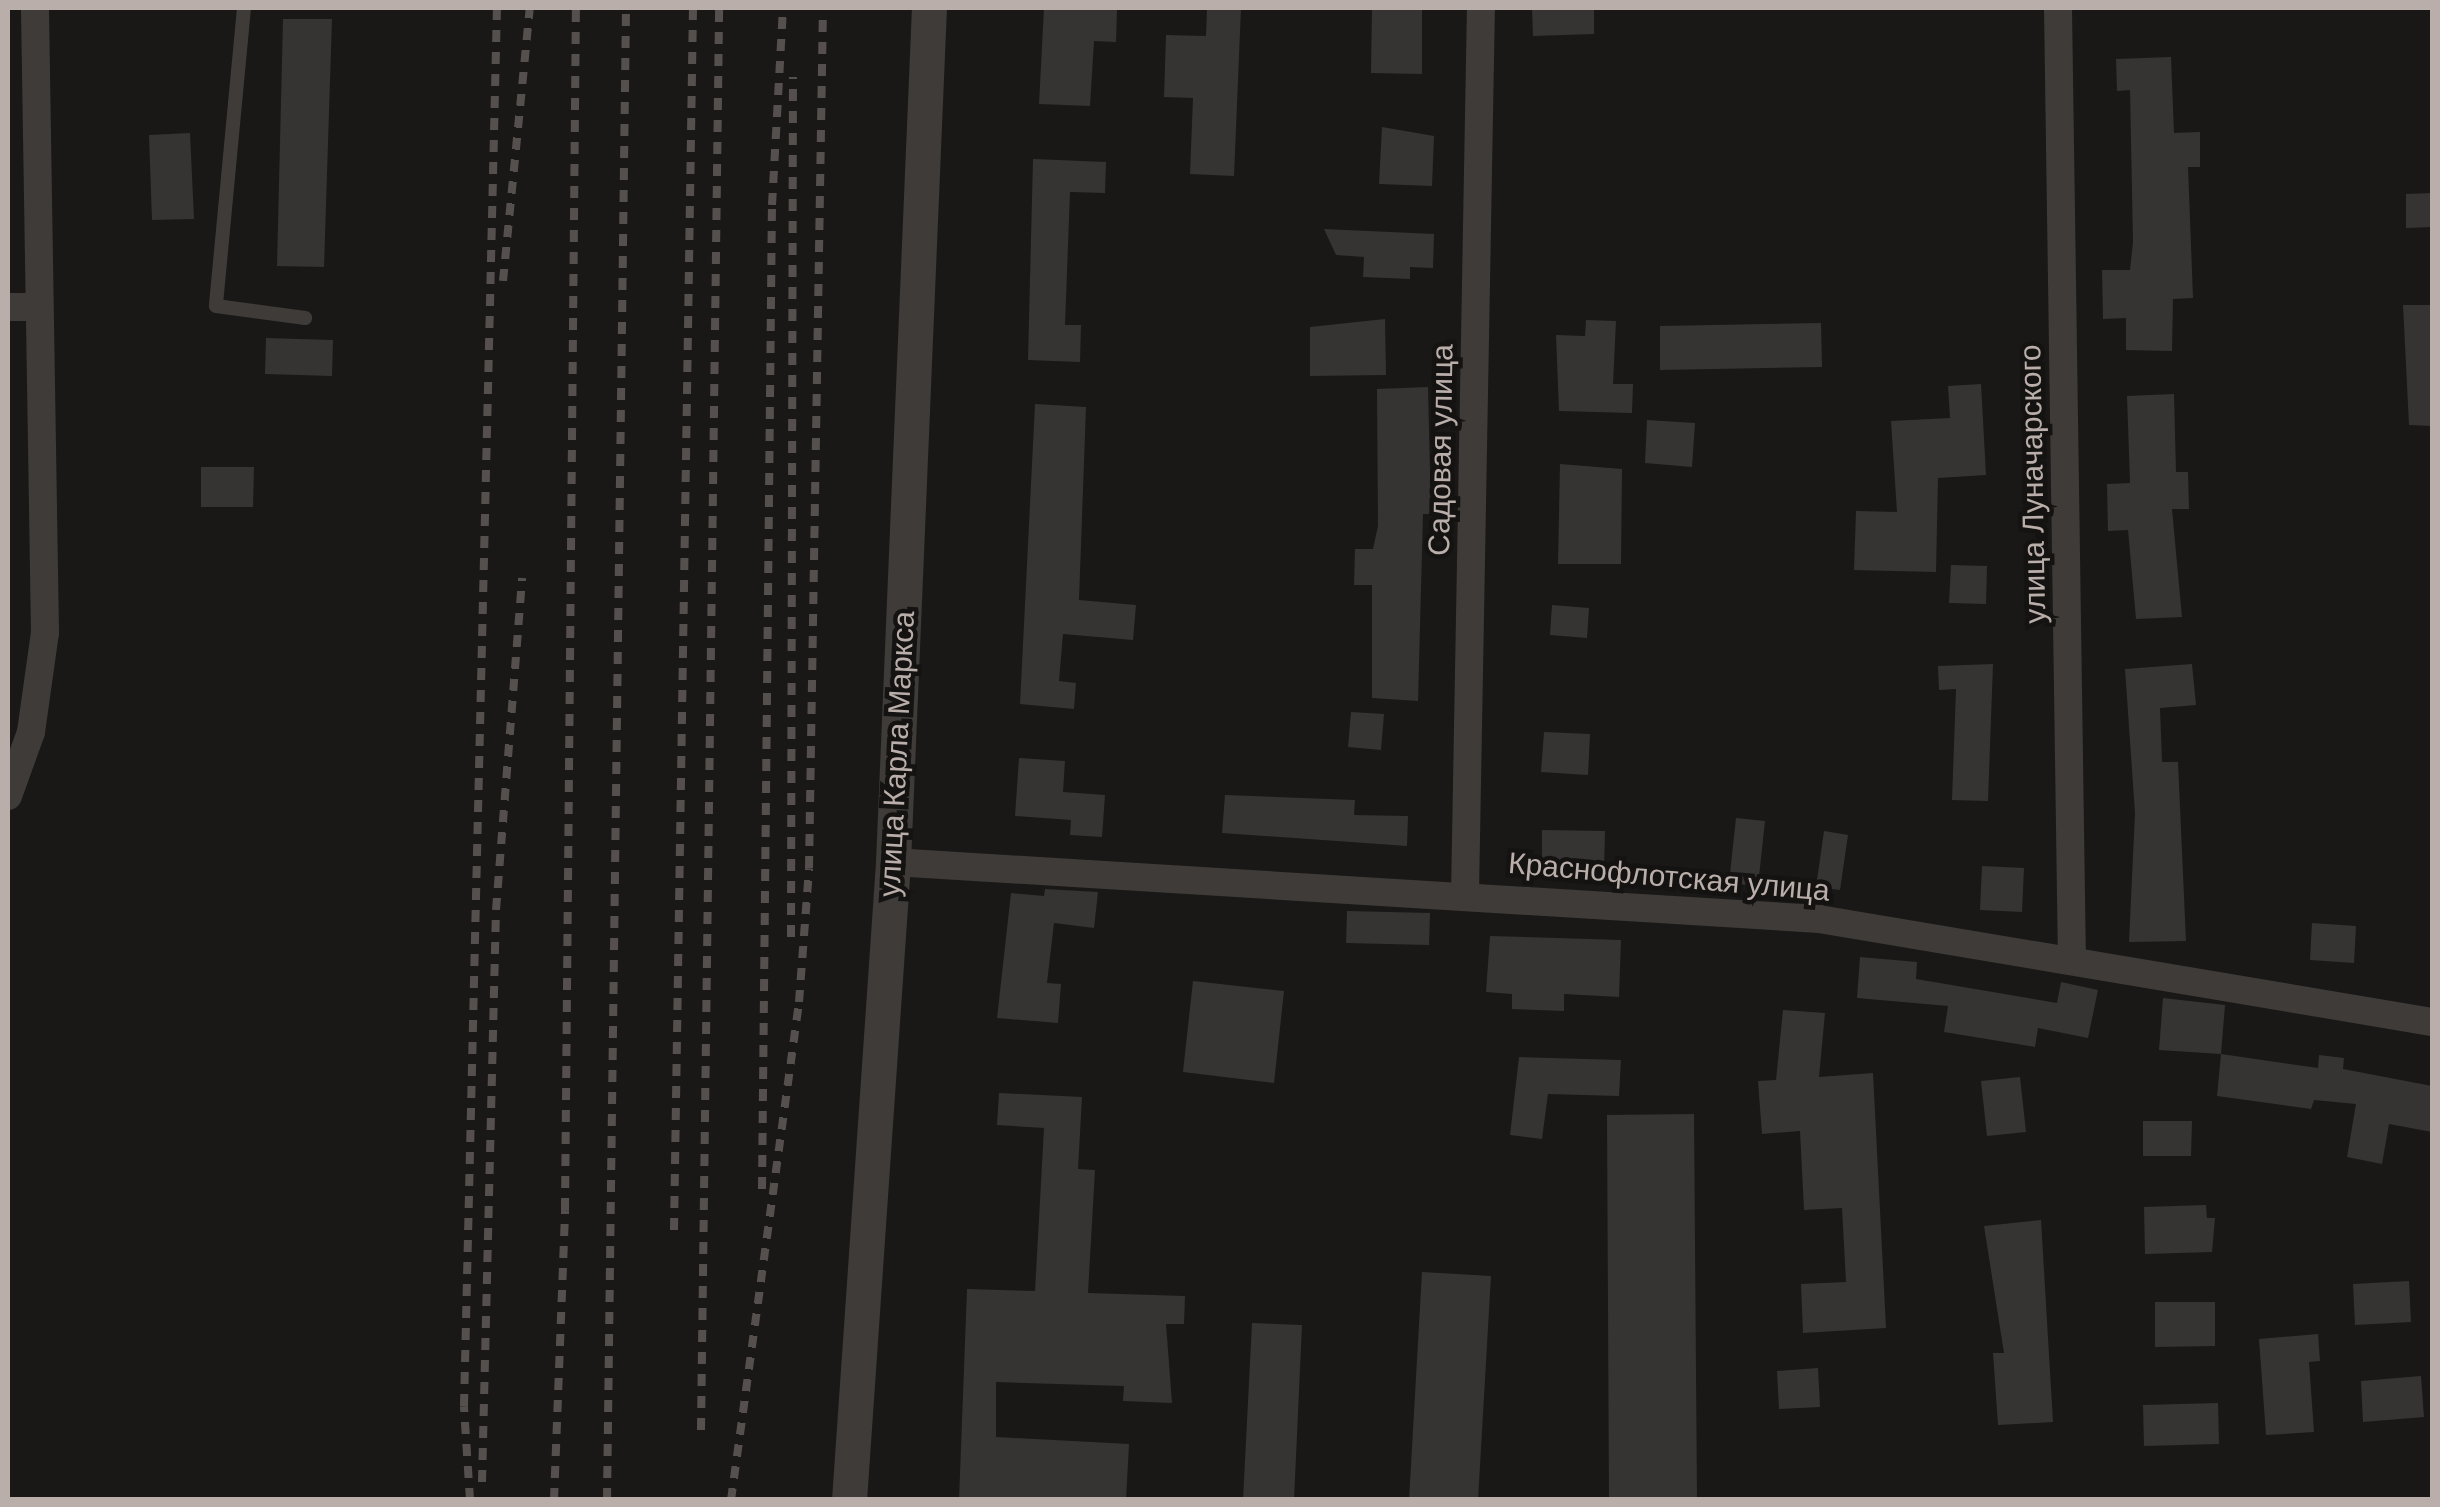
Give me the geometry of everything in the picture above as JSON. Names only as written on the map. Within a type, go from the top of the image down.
[{"type":"street","points":[[8,796],[31,732],[45,633],[21,307],[35,8]]},
{"type":"street","name":"улица Карла Маркса","points":[[849,1500],[893,862],[929,8]]},
{"type":"street","name":"Садовая улица","points":[[1465,894],[1481,8]]},
{"type":"street","name":"улица Луначарского","points":[[2058,8],[2072,960]]},
{"type":"street","name":"Краснофлотская улица","points":[[893,862],[1465,894],[1819,920],[2432,1022]]},
{"type":"lane","points":[[244,8],[216,306],[305,318]]},
{"type":"building","points":[[1044,8],[1117,8],[1116,42],[1094,41],[1090,106],[1039,104]]},
{"type":"building","points":[[1207,8],[1241,8],[1234,176],[1190,174],[1193,98],[1164,97],[1166,35],[1206,36]]},
{"type":"building","points":[[1372,8],[1422,8],[1422,74],[1371,73]]},
{"type":"building","points":[[1532,8],[1594,8],[1594,34],[1533,36]]},
{"type":"building","points":[[283,19],[332,19],[324,267],[277,266]]},
{"type":"building","points":[[2171,57],[2174,133],[2200,132],[2200,167],[2188,167],[2193,298],[2173,299],[2172,351],[2126,350],[2126,318],[2103,319],[2102,270],[2130,270],[2133,242],[2130,90],[2117,91],[2116,59]]},
{"type":"building","points":[[1382,127],[1434,136],[1432,186],[1379,184]]},
{"type":"building","points":[[190,133],[194,219],[152,220],[149,135]]},
{"type":"building","points":[[1033,159],[1106,162],[1105,193],[1070,192],[1065,325],[1081,325],[1080,362],[1028,360]]},
{"type":"building","points":[[2432,193],[2432,227],[2406,228],[2406,194]]},
{"type":"building","points":[[1324,229],[1434,234],[1433,268],[1410,267],[1410,279],[1363,277],[1364,257],[1336,255]]},
{"type":"building","points":[[2403,305],[2432,305],[2432,426],[2409,425]]},
{"type":"building","points":[[1385,319],[1386,375],[1310,376],[1310,327]]},
{"type":"building","points":[[1586,320],[1616,321],[1613,384],[1633,384],[1632,413],[1559,411],[1556,335],[1585,336]]},
{"type":"building","points":[[1821,323],[1822,367],[1660,370],[1660,326]]},
{"type":"building","points":[[266,338],[333,340],[332,376],[265,374]]},
{"type":"building","points":[[1981,384],[1986,475],[1938,478],[1936,572],[1854,570],[1856,511],[1897,512],[1891,421],[1950,418],[1948,386]]},
{"type":"building","points":[[1428,387],[1431,514],[1423,514],[1418,701],[1372,698],[1372,585],[1354,585],[1355,549],[1373,549],[1378,526],[1377,389]]},
{"type":"building","points":[[2174,394],[2176,472],[2188,472],[2189,509],[2172,509],[2182,617],[2136,619],[2128,530],[2108,531],[2107,484],[2130,483],[2127,396]]},
{"type":"building","points":[[1035,404],[1086,407],[1079,600],[1136,605],[1133,640],[1063,634],[1059,681],[1076,683],[1074,709],[1020,704]]},
{"type":"building","points":[[1647,420],[1695,423],[1692,467],[1645,463]]},
{"type":"building","points":[[1560,464],[1622,469],[1621,564],[1558,564]]},
{"type":"building","points":[[201,467],[254,467],[253,507],[201,507]]},
{"type":"building","points":[[1951,565],[1987,566],[1986,604],[1949,603]]},
{"type":"building","points":[[1552,605],[1589,608],[1587,638],[1550,635]]},
{"type":"building","points":[[1993,664],[1988,801],[1952,800],[1956,689],[1939,690],[1938,666]]},
{"type":"building","points":[[2192,664],[2196,705],[2160,708],[2162,762],[2178,762],[2186,941],[2129,942],[2135,813],[2125,669]]},
{"type":"building","points":[[1351,712],[1384,714],[1381,750],[1348,747]]},
{"type":"building","points":[[1544,732],[1590,734],[1588,775],[1541,772]]},
{"type":"building","points":[[1019,758],[1065,761],[1063,792],[1105,795],[1102,837],[1070,835],[1071,820],[1015,816]]},
{"type":"building","points":[[1225,795],[1355,800],[1354,815],[1408,816],[1407,846],[1222,833]]},
{"type":"building","points":[[1736,818],[1765,821],[1758,886],[1729,883]]},
{"type":"building","points":[[1542,830],[1605,831],[1604,868],[1542,866]]},
{"type":"building","points":[[1824,831],[1848,835],[1840,890],[1816,887]]},
{"type":"building","points":[[1982,866],[2024,868],[2022,912],[1980,910]]},
{"type":"building","points":[[1045,889],[1098,892],[1094,928],[1054,923],[1047,983],[1061,984],[1058,1023],[997,1018],[1011,893],[1044,896]]},
{"type":"building","points":[[1347,911],[1430,913],[1429,945],[1346,943]]},
{"type":"building","points":[[2312,923],[2356,926],[2354,963],[2310,960]]},
{"type":"building","points":[[1490,936],[1621,940],[1619,997],[1564,994],[1564,1011],[1512,1009],[1512,994],[1486,992]]},
{"type":"building","points":[[1860,957],[1917,962],[1916,979],[2057,1003],[2061,982],[2098,990],[2088,1038],[2038,1028],[2035,1047],[1944,1032],[1948,1006],[1857,998]]},
{"type":"building","points":[[1193,981],[1284,991],[1274,1083],[1183,1072]]},
{"type":"building","points":[[2163,998],[2225,1005],[2221,1054],[2159,1050]]},
{"type":"building","points":[[1783,1010],[1825,1013],[1819,1077],[1873,1073],[1886,1328],[1803,1333],[1801,1284],[1846,1282],[1842,1208],[1804,1210],[1800,1131],[1762,1134],[1758,1081],[1776,1080]]},
{"type":"building","points":[[2221,1054],[2318,1068],[2319,1055],[2344,1058],[2343,1069],[2432,1086],[2432,1132],[2389,1124],[2382,1164],[2347,1157],[2356,1104],[2314,1100],[2311,1109],[2217,1096]]},
{"type":"building","points":[[1519,1057],[1621,1060],[1619,1096],[1548,1094],[1542,1139],[1510,1135]]},
{"type":"building","points":[[2020,1077],[2026,1132],[1987,1136],[1981,1081]]},
{"type":"building","points":[[999,1093],[1082,1097],[1078,1169],[1095,1170],[1088,1293],[1185,1296],[1184,1324],[1166,1324],[1172,1403],[1123,1401],[1124,1386],[996,1382],[996,1437],[1129,1444],[1126,1500],[959,1500],[967,1289],[1035,1291],[1044,1128],[997,1125]]},
{"type":"building","points":[[1694,1114],[1697,1500],[1609,1500],[1607,1115]]},
{"type":"building","points":[[2143,1121],[2192,1121],[2191,1156],[2143,1156]]},
{"type":"building","points":[[2206,1205],[2207,1218],[2215,1218],[2212,1252],[2145,1254],[2144,1207]]},
{"type":"building","points":[[2041,1220],[2053,1422],[1998,1425],[1993,1353],[2004,1353],[1984,1226]]},
{"type":"building","points":[[1422,1272],[1491,1276],[1478,1500],[1409,1500]]},
{"type":"building","points":[[2409,1281],[2411,1322],[2355,1325],[2353,1284]]},
{"type":"building","points":[[2155,1302],[2215,1302],[2215,1346],[2155,1347]]},
{"type":"building","points":[[1252,1323],[1302,1325],[1294,1500],[1243,1500]]},
{"type":"building","points":[[2318,1334],[2320,1361],[2309,1362],[2314,1432],[2266,1435],[2259,1339]]},
{"type":"building","points":[[1818,1368],[1820,1407],[1779,1409],[1777,1371]]},
{"type":"building","points":[[2421,1376],[2424,1417],[2363,1422],[2361,1381]]},
{"type":"building","points":[[2218,1403],[2219,1444],[2144,1446],[2143,1405]]},
{"type":"railway","points":[[470,1500],[464,1406],[497,8]]},
{"type":"railway","points":[[503,281],[530,8]]},
{"type":"railway","points":[[554,1500],[565,1210],[576,8]]},
{"type":"railway","points":[[607,1500],[626,8]]},
{"type":"railway","points":[[674,1230],[693,8]]},
{"type":"railway","points":[[701,1430],[719,8]]},
{"type":"railway","points":[[762,1189],[772,205],[783,8]]},
{"type":"railway","points":[[731,1500],[799,1002],[809,868],[823,8]]},
{"type":"railway","points":[[791,937],[793,77]]},
{"type":"railway","points":[[482,1482],[496,910],[522,578]]}]
